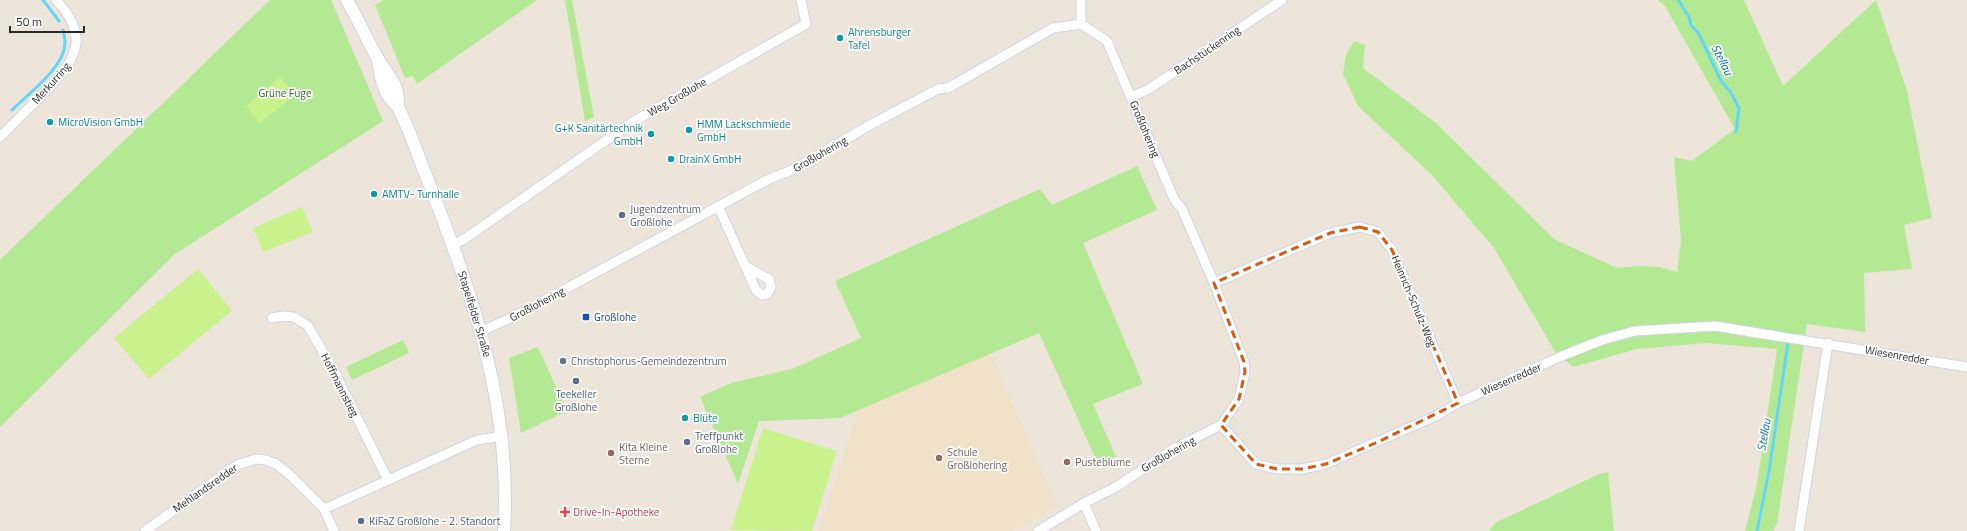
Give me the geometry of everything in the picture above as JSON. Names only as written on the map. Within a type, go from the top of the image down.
[{"type":"street","name":"Merkurring","points":[[0,137],[65,71],[74,56],[77,43],[76,32],[71,19],[56,0]]},
{"type":"street","name":"Stapelfelder Straße","points":[[347,0],[378,60],[382,79],[390,98],[398,107],[452,245],[482,331],[493,378],[503,436],[506,482],[504,531]]},
{"type":"street","name":"Weg Großlohe","points":[[452,245],[463,240],[631,123],[806,24],[801,0]]},
{"type":"street","points":[[1081,0],[1081,24]]},
{"type":"street","name":"Bachstückenring","points":[[1131,97],[1148,89],[1282,0]]},
{"type":"street","name":"Großlohering","points":[[482,331],[519,314],[768,179],[792,170],[870,124],[938,90],[948,88],[1053,28],[1081,24],[1106,41],[1174,200],[1182,209],[1214,283],[1244,362],[1245,372],[1239,399],[1221,425],[1175,448],[1116,487],[1084,503],[1038,531]]},
{"type":"street","points":[[718,206],[746,266]]},
{"type":"street","name":"Heinrich-Schulz-Weg","points":[[1214,283],[1330,233],[1360,227],[1378,232],[1392,250],[1458,403]]},
{"type":"street","name":"Hoffmannstieg","points":[[272,318],[283,316],[294,317],[308,326],[334,371],[388,480]]},
{"type":"street","name":"Wiesenredder","points":[[1221,425],[1256,464],[1277,469],[1302,469],[1326,464],[1436,416],[1458,403],[1602,340],[1635,331],[1715,326],[1828,343],[1967,367]]},
{"type":"street","points":[[1799,531],[1828,343]]},
{"type":"street","points":[[324,509],[477,440],[503,436]]},
{"type":"street","name":"Mehlandsredder","points":[[145,531],[237,465],[256,459],[271,462],[285,471],[324,509],[334,531]]},
{"type":"street","points":[[1084,503],[1096,531]]},
{"type":"highlighted area","points":[[1360,227],[1378,232],[1392,250],[1458,403],[1378,442],[1326,464],[1302,469],[1277,469],[1256,464],[1221,425],[1239,399],[1245,372],[1244,362],[1214,283],[1330,233]]},
{"type":"shaded area","name":"Schule Großlohering","points":[[991,354],[1057,506],[1014,531],[819,531],[858,410]]},
{"type":"green space","name":"Grüne Fuge","points":[[270,0],[331,0],[383,121],[175,254],[0,427],[0,260]]},
{"type":"green space","points":[[383,0],[537,0],[417,84],[413,76],[405,78],[375,5]]},
{"type":"green space","points":[[565,0],[572,0],[594,117],[585,121]]},
{"type":"green space","points":[[1658,0],[1744,0],[1783,86],[1876,0],[1907,91],[1932,218],[1904,225],[1912,269],[1864,273],[1865,332],[1807,324],[1777,523],[1773,531],[1745,531],[1757,484],[1777,349],[1706,343],[1637,349],[1573,367],[1556,353],[1494,248],[1432,175],[1358,106],[1343,74],[1346,55],[1354,41],[1365,45],[1363,68],[1437,124],[1554,239],[1617,268],[1640,266],[1659,267],[1677,272],[1681,241],[1674,157],[1692,161],[1735,129],[1665,6]]},
{"type":"green space","points":[[280,77],[295,95],[260,123],[246,106]]},
{"type":"green space","points":[[1137,166],[1157,210],[1083,243],[1143,384],[1093,404],[1116,457],[1099,466],[1039,333],[840,418],[759,421],[738,484],[700,397],[731,383],[792,369],[861,338],[835,281],[1040,189],[1052,205]]},
{"type":"green space","points":[[302,207],[313,232],[263,252],[253,228]]},
{"type":"green space","points":[[198,269],[232,311],[149,379],[114,338]]},
{"type":"green space","points":[[403,340],[409,353],[352,380],[346,367]]},
{"type":"green space","points":[[538,347],[567,411],[521,433],[509,358]]},
{"type":"green space","points":[[763,428],[837,451],[812,531],[731,530]]},
{"type":"green space","points":[[1608,472],[1614,531],[1489,531],[1495,523],[1599,474]]},
{"type":"waterway","points":[[43,0],[59,21]]},
{"type":"waterway","name":"Stellau","points":[[1678,0],[1689,17],[1691,25],[1699,34],[1721,81],[1730,91],[1739,108],[1736,132]]},
{"type":"waterway","points":[[12,110],[44,80],[59,61],[65,43],[63,30]]},
{"type":"waterway","name":"Stellau","points":[[1757,531],[1769,471],[1788,343]]},
{"type":"place","name":"Ahrensburger Tafel","points":[[840,38]]},
{"type":"place","name":"MicroVision GmbH","points":[[50,122]]},
{"type":"place","name":"HMM Lackschmiede GmbH","points":[[689,130]]},
{"type":"place","name":"G+K Sanitärtechnik GmbH","points":[[651,134]]},
{"type":"place","name":"DrainX GmbH","points":[[671,159]]},
{"type":"place","name":"AMTV- Turnhalle","points":[[374,194]]},
{"type":"place","name":"Jugendzentrum Großlohe","points":[[622,215]]},
{"type":"place","name":"Großlohe","points":[[586,317]]},
{"type":"place","name":"Christophorus-Gemeindezentrum","points":[[563,361]]},
{"type":"place","name":"Teekeller Großlohe","points":[[576,381]]},
{"type":"place","name":"Blüte","points":[[685,418]]},
{"type":"place","name":"Treffpunkt Großlohe","points":[[687,442]]},
{"type":"place","name":"Kita Kleine Sterne","points":[[611,453]]},
{"type":"place","name":"Schule Großlohering","points":[[939,458]]},
{"type":"place","name":"Pusteblume","points":[[1067,462]]},
{"type":"place","name":"Drive-In-Apotheke","points":[[565,512]]},
{"type":"place","name":"KiFaZ Großlohe - 2. Standort","points":[[361,521]]}]
